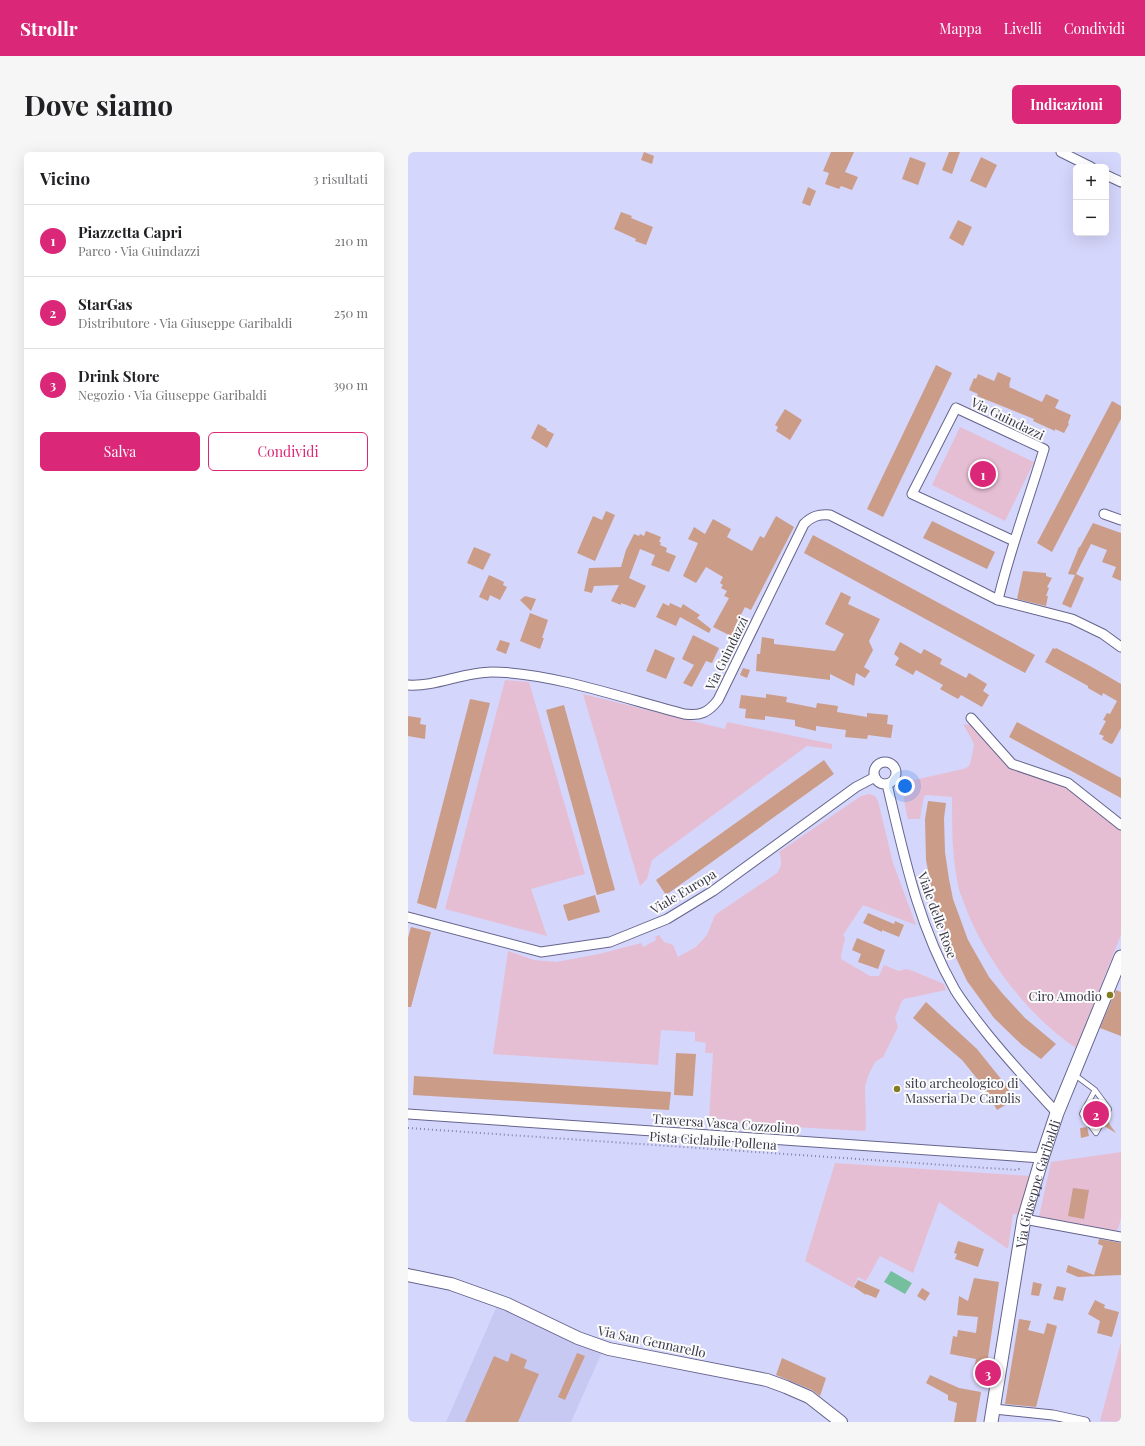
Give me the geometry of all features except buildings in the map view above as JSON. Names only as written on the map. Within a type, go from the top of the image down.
[{"type":"main road","name":"Via Giuseppe Garibaldi","points":[[992,1422],[1024,1219],[1057,1113],[1121,957]]},
{"type":"street","points":[[1061,152],[1085,164]]},
{"type":"street","points":[[1109,176],[1121,182]]},
{"type":"street","name":"Via Guindazzi","points":[[998,600],[1014,541],[1044,449],[956,408],[912,494],[1014,541]]},
{"type":"street","name":"Via Guindazzi","points":[[408,685],[418,686],[472,674],[491,672],[532,675],[587,687],[684,714],[694,715],[704,713],[712,708],[718,700],[804,524],[809,519],[823,514],[830,515],[998,600],[1072,620],[1103,634],[1121,647]]},
{"type":"street","points":[[1104,514],[1121,520]]},
{"type":"street","points":[[971,718],[1012,764],[1068,783],[1121,825]]},
{"type":"street","points":[[882,763],[890,764],[895,769],[894,780],[887,784],[880,783],[875,777],[874,773],[878,765],[882,763]]},
{"type":"street","name":"Viale Europa","points":[[408,917],[541,952],[610,942],[667,919],[700,899],[856,787],[875,777]]},
{"type":"street","name":"Viale delle Rose","points":[[887,784],[909,877],[917,904],[928,934],[943,967],[970,1013],[1018,1071],[1057,1113]]},
{"type":"street","name":"Traversa Vasca Cozzolino","points":[[408,1114],[1042,1158]]},
{"type":"street","points":[[1024,1219],[1121,1237]]},
{"type":"street","name":"Via San Gennarello","points":[[408,1274],[451,1284],[507,1304],[578,1338],[609,1349],[767,1380],[809,1397],[841,1422]]},
{"type":"street","points":[[994,1409],[1047,1418],[1085,1422]]},
{"type":"lane","points":[[1074,1074],[1094,1090],[1109,1109],[1096,1133],[1082,1114],[1094,1090]]},
{"type":"path","name":"Pista Ciclabile Pollena","points":[[408,1128],[1017,1170],[1019,1169],[1017,1165]]},
{"type":"shaded area","points":[[960,427],[1034,462],[1005,521],[932,485]]},
{"type":"shaded area","points":[[505,680],[529,682],[585,874],[531,889],[547,936],[445,909]]},
{"type":"shaded area","points":[[583,694],[725,729],[727,722],[832,744],[832,749],[807,746],[652,860],[647,879],[640,886]]},
{"type":"shaded area","points":[[963,724],[971,725],[975,728],[1003,760],[1071,789],[1121,828],[1121,935],[1076,1048],[1041,1020],[1025,1003],[996,966],[974,926],[959,890],[956,874],[953,841],[952,797],[924,796],[920,819],[908,819],[903,791],[905,776],[908,776],[914,780],[963,769],[968,767],[970,764],[974,746]]},
{"type":"shaded area","points":[[869,794],[875,796],[878,801],[893,863],[916,925],[863,905],[843,935],[845,938],[841,959],[870,976],[879,976],[884,965],[899,971],[906,969],[913,971],[944,984],[946,990],[904,999],[901,1003],[895,1017],[898,1027],[883,1057],[875,1062],[868,1076],[865,1087],[865,1131],[738,1124],[730,1120],[709,1118],[713,1053],[705,1053],[706,1043],[695,1041],[695,1032],[661,1030],[658,1065],[493,1054],[508,951],[534,960],[556,962],[599,954],[641,943],[643,947],[656,940],[655,937],[659,935],[664,942],[673,945],[678,957],[696,947],[707,935],[715,915],[777,873],[781,863],[779,852],[861,796]]},
{"type":"shaded area","points":[[1121,1152],[1121,1218],[1116,1232],[1039,1217],[1051,1162]]},
{"type":"shaded area","points":[[835,1163],[1030,1176],[1019,1215],[1013,1214],[1008,1249],[939,1202],[913,1273],[880,1256],[866,1281],[858,1277],[853,1288],[805,1261]]},
{"type":"shaded area","points":[[891,1271],[912,1283],[905,1294],[884,1282]]},
{"type":"shaded area","points":[[496,1308],[584,1347],[590,1345],[603,1350],[571,1422],[446,1422]]},
{"type":"shaded area","points":[[1121,1342],[1121,1422],[1100,1421]]},
{"type":"place","name":"Piazzetta Capri","points":[[983,474]]},
{"type":"place","name":"Ciro Amodio","points":[[1110,995]]},
{"type":"place","name":"sito archeologico di Masseria De Carolis","points":[[897,1089]]},
{"type":"place","name":"StarGas","points":[[1096,1114]]},
{"type":"place","name":"Drink Store","points":[[988,1373]]}]
